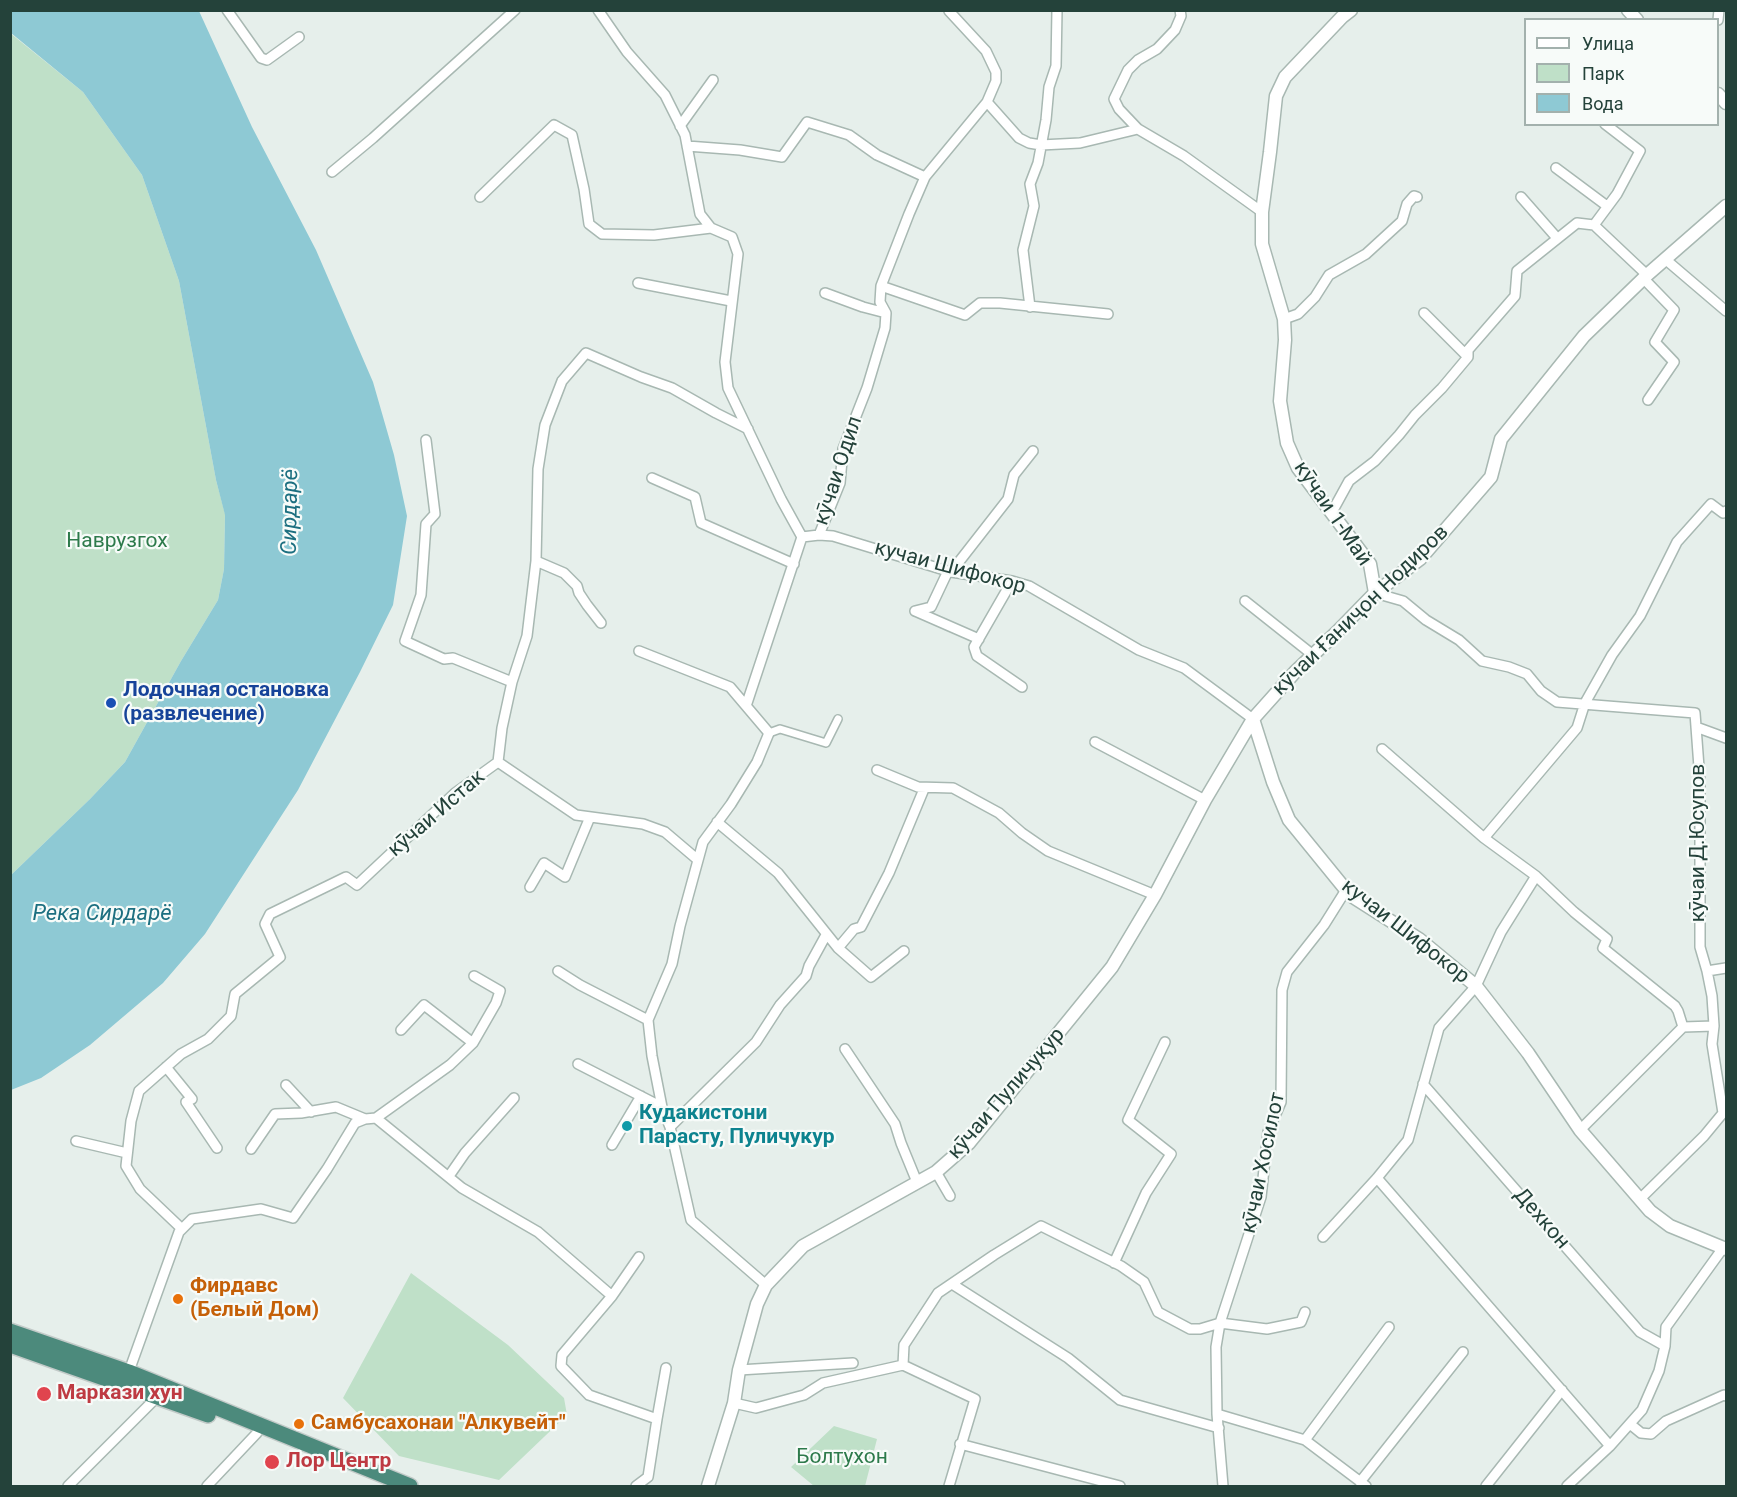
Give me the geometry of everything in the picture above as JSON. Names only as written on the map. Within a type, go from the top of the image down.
[{"type":"highway","points":[[10,1331],[127,1379],[410,1486]]},
{"type":"highway","points":[[10,1345],[127,1379],[157,1396],[257,1433],[384,1486]]},
{"type":"street","points":[[227,10],[261,58],[267,60],[299,37]]},
{"type":"street","points":[[332,172],[516,10]]},
{"type":"street","points":[[598,10],[627,52],[665,95],[687,146],[700,214],[711,228]]},
{"type":"street","points":[[949,10],[986,51],[996,72],[996,81],[987,102],[925,177],[881,286],[965,315],[980,303],[1108,314]]},
{"type":"street","points":[[1030,307],[1023,249],[1034,206],[1030,184],[1038,163],[1046,120],[1048,87],[1056,66],[1060,10]]},
{"type":"street","points":[[1180,10],[1175,30],[1158,49],[1138,60],[1128,70],[1114,99],[1119,109],[1138,129],[1184,156],[1262,212]]},
{"type":"street","name":"кӯчаи 1-Май","points":[[1351,10],[1285,76],[1276,96],[1262,212],[1262,244],[1284,319],[1281,401],[1287,443],[1298,468],[1370,564],[1375,593],[1403,601],[1426,620],[1459,640],[1482,661],[1527,674],[1541,691],[1557,702],[1695,713]]},
{"type":"street","points":[[680,126],[713,80]]},
{"type":"street","points":[[987,102],[1019,138],[1029,143],[1041,145],[1080,142],[1138,129]]},
{"type":"street","points":[[687,146],[740,150],[782,157],[807,122],[849,135],[877,155],[925,177]]},
{"type":"street","points":[[480,197],[554,125],[572,135],[589,224],[602,234],[654,235],[711,228]]},
{"type":"street","points":[[1594,225],[1617,194],[1640,151],[1608,126]]},
{"type":"street","points":[[1556,168],[1607,206]]},
{"type":"street","points":[[1284,319],[1299,314],[1316,297],[1329,275],[1366,254],[1402,221],[1407,204],[1414,196],[1417,197]]},
{"type":"street","points":[[1521,197],[1557,238]]},
{"type":"street","name":"кӯчаи Ғаниҷон Нодиров","points":[[1253,719],[1295,672],[1375,593],[1420,559],[1491,477],[1501,439],[1584,336],[1645,277],[1726,206]]},
{"type":"street","points":[[1332,512],[1349,481],[1383,452],[1468,357],[1468,350],[1515,296],[1517,271],[1577,223],[1594,225],[1674,310],[1655,342],[1674,362],[1648,400]]},
{"type":"street","name":"кӯчаи Одил","points":[[711,228],[732,237],[738,254],[724,362],[728,388],[781,499],[802,537],[819,535],[840,483],[843,449],[867,388],[885,328],[886,313],[880,302],[881,286]]},
{"type":"street","points":[[1665,259],[1726,311]]},
{"type":"street","points":[[638,283],[731,301]]},
{"type":"street","points":[[825,293],[886,313]]},
{"type":"street","points":[[1424,313],[1468,357]]},
{"type":"street","name":"кӯчаи Истак","points":[[182,1229],[140,1189],[126,1166],[131,1121],[139,1091],[181,1054],[208,1039],[231,1016],[235,994],[280,957],[266,924],[270,914],[346,877],[357,885],[455,793],[498,762],[502,728],[512,682],[526,636],[536,561],[538,469],[545,424],[562,381],[586,353],[641,378],[672,388],[748,429]]},
{"type":"street","points":[[426,440],[435,514],[426,524],[421,595],[405,641],[444,659],[453,658],[512,682]]},
{"type":"street","points":[[979,639],[915,611],[931,607],[950,571],[1008,500],[1014,475],[1033,451]]},
{"type":"street","points":[[652,478],[695,497],[701,524],[794,564]]},
{"type":"street","points":[[1484,838],[1577,728],[1585,703],[1612,655],[1640,616],[1677,542],[1711,504],[1723,513],[1726,511]]},
{"type":"street","name":"кучаи Шифокор","points":[[819,535],[833,536],[950,571],[1029,586],[1139,650],[1184,668],[1253,719],[1289,820],[1346,890],[1353,897],[1419,939],[1476,986],[1528,1053],[1580,1130],[1650,1211],[1670,1226],[1725,1248]]},
{"type":"street","points":[[746,706],[802,537]]},
{"type":"street","points":[[536,561],[564,573],[577,586],[579,593],[601,623]]},
{"type":"street","points":[[1012,581],[974,647],[977,656],[1022,687]]},
{"type":"street","points":[[1245,601],[1313,655]]},
{"type":"street","points":[[639,651],[730,687],[769,733]]},
{"type":"street","name":"кӯчаи Д.Юсупов","points":[[1640,1199],[1704,1136],[1723,1113],[1712,1044],[1714,1026],[1707,971],[1700,947],[1700,781],[1695,713]]},
{"type":"street","points":[[766,1285],[691,1220],[670,1127],[662,1107],[648,1020],[672,964],[703,842],[731,804],[757,762],[769,733],[780,729],[826,744],[838,719]]},
{"type":"street","name":"кӯчаи Пуличуқур","points":[[708,1486],[734,1403],[738,1370],[757,1304],[766,1285],[803,1246],[936,1172],[969,1143],[1112,967],[1155,896],[1205,800],[1253,719]]},
{"type":"street","points":[[1696,727],[1726,738]]},
{"type":"street","points":[[1095,741],[1205,800]]},
{"type":"street","points":[[1382,749],[1484,838],[1536,876],[1607,939],[1603,948],[1675,1006],[1683,1027]]},
{"type":"street","points":[[498,762],[576,815],[643,824],[665,832],[698,860]]},
{"type":"street","points":[[877,770],[924,789],[953,788],[999,813],[1048,851],[1155,896]]},
{"type":"street","points":[[838,948],[854,929],[861,927],[889,873],[924,789]]},
{"type":"street","points":[[530,887],[544,863],[565,877],[590,817]]},
{"type":"street","points":[[717,822],[778,873],[826,935],[871,977],[904,951]]},
{"type":"street","points":[[1323,1237],[1408,1140],[1438,1028],[1476,986],[1501,932],[1536,876]]},
{"type":"street","name":"кӯчаи Хосилот","points":[[1223,1486],[1217,1414],[1216,1347],[1220,1323],[1258,1206],[1268,1132],[1281,1102],[1282,990],[1287,972],[1324,925],[1346,890]]},
{"type":"street","points":[[670,1127],[756,1042],[780,1005],[806,976],[826,935]]},
{"type":"street","points":[[1707,971],[1726,968]]},
{"type":"street","points":[[558,971],[648,1020]]},
{"type":"street","points":[[127,1379],[178,1232],[192,1219],[261,1209],[293,1218],[355,1123],[376,1118],[450,1065],[473,1043],[496,1003],[500,991],[474,976]]},
{"type":"street","points":[[401,1030],[424,1005],[473,1043]]},
{"type":"street","points":[[1580,1130],[1683,1027],[1714,1026]]},
{"type":"street","points":[[1114,1263],[1146,1193],[1171,1154],[1128,1120],[1165,1042]]},
{"type":"street","points":[[845,1049],[895,1124],[918,1182]]},
{"type":"street","points":[[578,1064],[662,1107]]},
{"type":"street","points":[[166,1067],[192,1099],[186,1102],[217,1148]]},
{"type":"street","points":[[1716,1072],[1726,1074]]},
{"type":"street","name":"Дехкон","points":[[1423,1084],[1640,1332],[1665,1346]]},
{"type":"street","points":[[286,1085],[312,1112]]},
{"type":"street","points":[[612,1145],[641,1096]]},
{"type":"street","points":[[449,1176],[465,1153],[514,1098]]},
{"type":"street","points":[[251,1149],[275,1114],[312,1112],[336,1107],[365,1119]]},
{"type":"street","points":[[376,1118],[462,1188],[538,1232],[612,1296]]},
{"type":"street","points":[[76,1141],[127,1153]]},
{"type":"street","points":[[936,1172],[950,1196]]},
{"type":"street","points":[[1377,1178],[1610,1446]]},
{"type":"street","points":[[903,1365],[904,1345],[938,1293],[1041,1226],[1114,1263],[1144,1282],[1158,1312],[1190,1329],[1200,1329],[1220,1323],[1267,1329],[1301,1322],[1305,1312]]},
{"type":"street","points":[[1567,1486],[1610,1446],[1642,1410],[1659,1371],[1665,1346],[1666,1327],[1725,1248]]},
{"type":"street","points":[[639,1257],[612,1296],[562,1355],[561,1366],[589,1395],[657,1419]]},
{"type":"street","points":[[951,1284],[1068,1358],[1120,1400],[1219,1428]]},
{"type":"street","points":[[1305,1440],[1389,1327]]},
{"type":"street","points":[[1217,1414],[1305,1440],[1363,1484],[1463,1352]]},
{"type":"street","points":[[738,1370],[853,1363]]},
{"type":"street","points":[[734,1403],[756,1408],[804,1395],[823,1383],[903,1365],[975,1399],[949,1486]]},
{"type":"street","points":[[636,1486],[648,1477],[666,1368]]},
{"type":"street","points":[[1486,1486],[1562,1389]]},
{"type":"street","points":[[68,1486],[157,1396]]},
{"type":"street","points":[[1630,1424],[1641,1433],[1650,1434],[1666,1421],[1726,1396]]},
{"type":"street","points":[[207,1486],[257,1433]]},
{"type":"street","points":[[960,1444],[1120,1486]]},
{"type":"green space","name":"Наврузгох","points":[[10,33],[83,92],[142,175],[179,281],[216,480],[225,514],[224,569],[218,600],[125,762],[11,875]]},
{"type":"green space","points":[[411,1273],[508,1345],[564,1398],[567,1415],[499,1480],[399,1456],[343,1398]]},
{"type":"green space","name":"Болтухон","points":[[834,1426],[877,1439],[865,1486],[814,1486],[791,1467]]},
{"type":"water","name":"Река Сирдарё","points":[[11,10],[199,11],[252,127],[316,250],[373,382],[394,455],[407,516],[393,605],[298,790],[205,934],[163,983],[90,1045],[41,1078],[11,1090],[11,875],[125,762],[218,600],[224,569],[225,515],[216,480],[179,281],[142,175],[83,92],[11,33]]},
{"type":"place","name":"Лодочная остановка (развлечение)","points":[[111,703]]},
{"type":"place","name":"Кудакистони Парасту, Пуличукур","points":[[627,1126]]},
{"type":"place","name":"Фирдавс (Белый Дом)","points":[[178,1299]]},
{"type":"place","name":"Маркази хун","points":[[44,1394]]},
{"type":"place","name":"Самбусахонаи \"Алкувейт\"","points":[[299,1424]]},
{"type":"place","name":"Лор Центр","points":[[272,1462]]},
{"type":"water label","name":"Сирдарё","points":[[291,512]]}]
